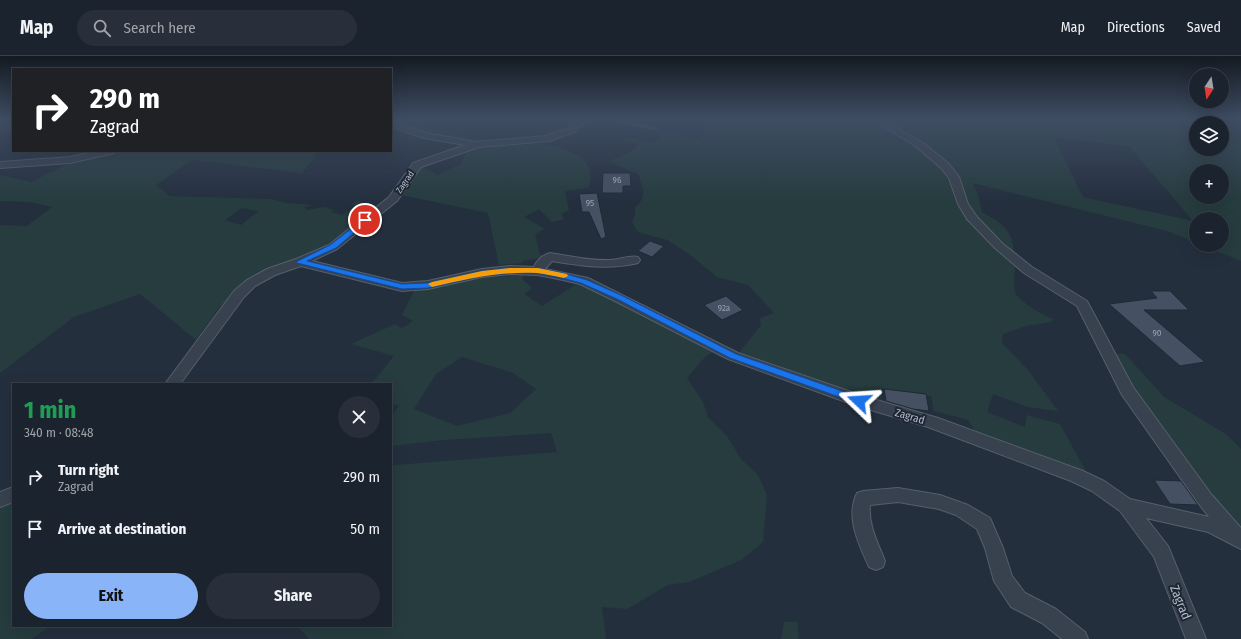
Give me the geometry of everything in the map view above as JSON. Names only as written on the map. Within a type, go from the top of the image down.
[{"type":"street","name":"Zagrad","points":[[173,383],[239,294],[251,283],[271,272],[300,262],[333,247],[393,199],[417,165],[471,146]]},
{"type":"street","name":"Zagrad","points":[[921,146],[945,166],[954,177],[963,204],[973,219],[999,246],[1028,270],[1082,304],[1106,354],[1127,391],[1200,493],[1241,541]]},
{"type":"street","points":[[0,165],[70,160],[106,152]]},
{"type":"street","points":[[538,271],[540,264],[550,257],[590,263],[611,264],[634,260]]},
{"type":"street","name":"Zagrad","points":[[300,262],[402,287],[428,285],[482,273],[510,270],[538,271],[584,281],[733,356],[859,401],[932,422],[1077,476],[1098,486],[1126,506],[1160,552],[1196,639]]},
{"type":"street","points":[[0,500],[12,494]]},
{"type":"street","points":[[876,561],[863,527],[860,506],[863,498],[898,495],[940,502],[962,510],[984,524],[994,548],[1004,581],[1018,600],[1049,616],[1078,639]]},
{"type":"street","name":"Zagrad","points":[[1126,506],[1212,525],[1241,541]]},
{"type":"green space","points":[[479,146],[553,146],[581,157],[588,165],[591,175],[588,188],[565,191],[569,210],[561,214],[564,219],[552,222],[539,209],[524,217],[545,229],[535,234],[540,255],[547,255],[542,259],[539,258],[523,261],[522,263],[499,265],[488,213],[401,195],[421,165],[437,175],[461,164],[467,150]]},
{"type":"green space","points":[[636,146],[1058,146],[1083,197],[1189,220],[1189,240],[1167,231],[972,183],[978,194],[982,212],[1000,223],[1011,237],[1014,252],[1002,255],[1015,267],[1014,286],[1017,296],[1032,308],[1053,319],[1051,322],[1026,326],[1003,334],[1002,343],[1028,370],[1058,411],[1028,407],[993,394],[987,412],[1025,427],[1027,415],[1060,424],[1088,475],[975,432],[968,420],[934,411],[931,396],[881,389],[882,404],[738,354],[761,325],[760,318],[774,313],[748,285],[717,277],[689,254],[667,240],[638,232],[632,222],[635,215],[635,207],[642,199],[643,195],[643,188],[638,174],[608,161],[625,155]]},
{"type":"green space","points":[[1129,146],[1189,146],[1189,156],[1229,156],[1229,146],[1241,146],[1241,261],[1219,252],[1229,252],[1229,212],[1189,212],[1189,216]]},
{"type":"green space","points":[[110,152],[317,152],[313,156],[315,157],[302,173],[192,160],[156,185],[170,196],[271,199],[287,203],[314,205],[305,207],[306,210],[325,207],[334,210],[331,212],[342,215],[355,206],[351,204],[358,200],[368,208],[366,216],[339,240],[237,290],[218,309],[196,340],[140,294],[74,317],[0,373],[0,225],[27,226],[52,207],[30,202],[0,201],[0,175],[31,182],[73,161]],"holes":[[[242,208],[259,211],[241,225],[225,220]]]},
{"type":"green space","points":[[524,275],[522,279],[532,288],[524,294],[542,306],[578,283],[616,299],[713,352],[706,356],[687,378],[703,402],[708,417],[727,436],[740,458],[758,475],[767,495],[763,542],[741,560],[689,582],[668,585],[627,609],[602,607],[606,639],[309,639],[298,627],[392,627],[392,467],[396,465],[557,452],[551,433],[443,440],[392,446],[392,416],[399,406],[392,403],[392,383],[372,383],[394,356],[351,344],[395,324],[402,328],[413,321],[402,315],[414,291],[476,278]],"holes":[[[462,357],[513,373],[536,389],[510,413],[457,426],[414,409],[436,374]]]},
{"type":"green space","points":[[1112,354],[1125,354],[1164,397],[1226,434],[1241,449],[1241,533],[1174,456]]},
{"type":"green space","points":[[12,498],[12,627],[49,627],[31,639],[0,639],[0,504]]},
{"type":"green space","points":[[784,622],[797,622],[799,639],[781,639]]},
{"type":"building","points":[[603,173],[630,173],[631,186],[623,186],[623,193],[602,193]]},
{"type":"building","points":[[597,193],[606,237],[601,239],[589,212],[582,212],[579,194]]},
{"type":"building","points":[[650,241],[664,246],[652,257],[638,251]]},
{"type":"building","points":[[1151,291],[1170,291],[1189,310],[1144,310],[1205,362],[1180,366],[1109,304],[1157,298]]},
{"type":"building","points":[[726,296],[743,310],[722,320],[704,305]]},
{"type":"building","points":[[884,389],[926,394],[929,411],[913,409],[886,401]]},
{"type":"building","points":[[1154,480],[1181,481],[1198,505],[1170,504]]},
{"type":"slow traffic","points":[[432,284],[482,273],[510,270],[538,271],[564,276]]},
{"type":"route","points":[[365,220],[333,247],[300,262],[402,287],[428,285],[482,273],[510,270],[538,271],[584,281],[733,356],[859,401]]}]
